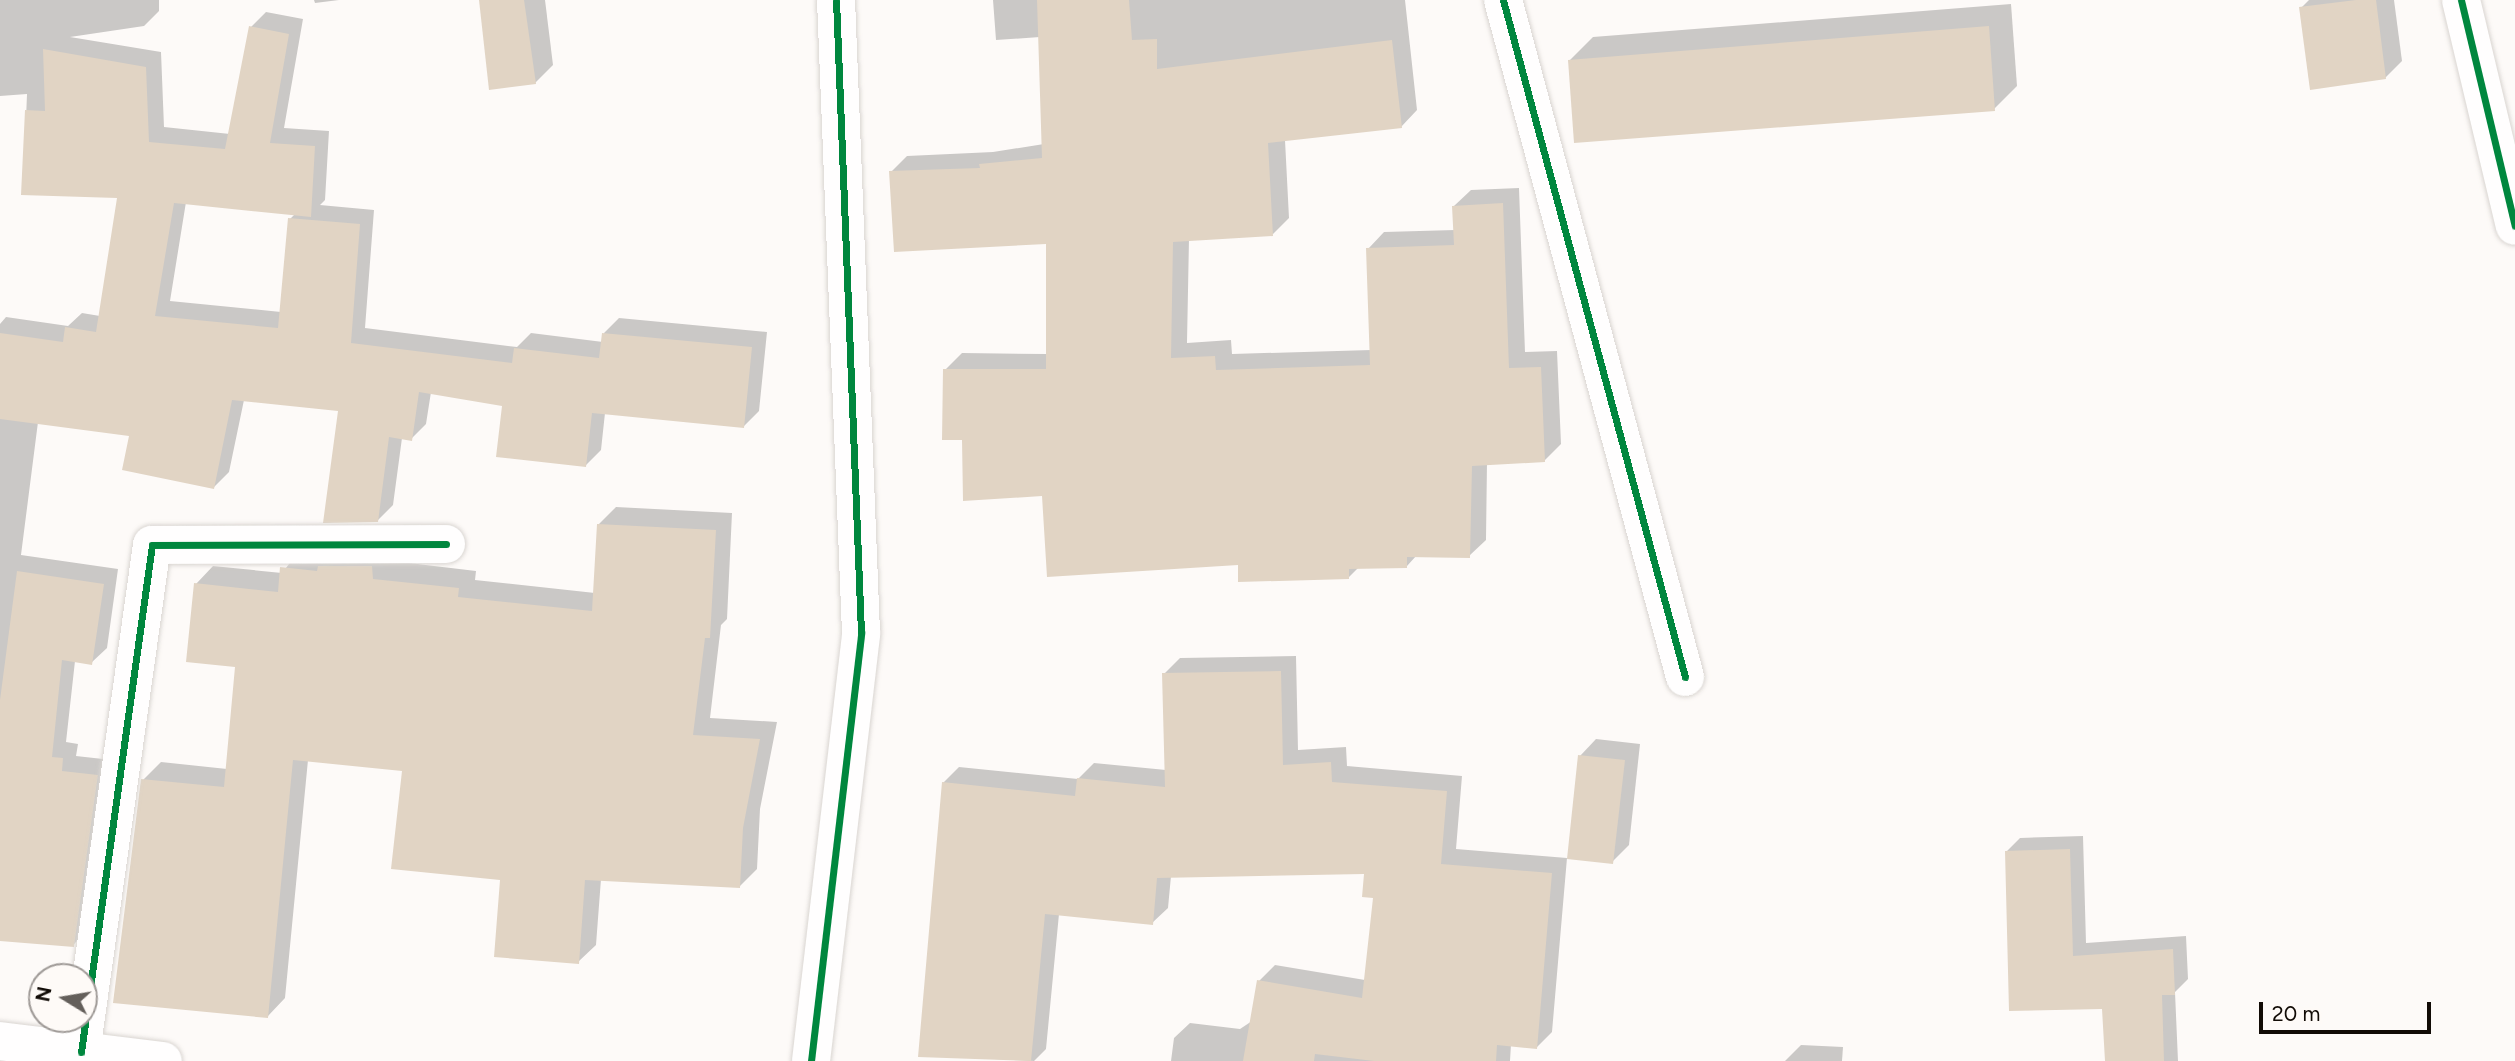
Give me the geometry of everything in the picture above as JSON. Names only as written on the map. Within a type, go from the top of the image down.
[{"type":"street","points":[[811,1061],[861,633],[836,0]]},
{"type":"street","points":[[1503,0],[1685,677]]},
{"type":"street","points":[[2461,0],[2515,226]]},
{"type":"street","points":[[81,1052],[152,545],[446,544]]},
{"type":"street","points":[[0,1041],[163,1061]]},
{"type":"building","points":[[479,0],[524,0],[536,84],[489,90]]},
{"type":"building","points":[[1037,0],[1129,0],[1132,40],[1157,39],[1157,69],[1392,40],[1402,128],[1268,143],[1273,236],[1173,242],[1171,358],[1215,356],[1216,370],[1370,365],[1366,248],[1454,245],[1452,206],[1503,203],[1509,368],[1541,367],[1545,462],[1472,466],[1470,558],[1407,557],[1407,568],[1349,569],[1349,579],[1238,582],[1238,565],[1047,577],[1042,496],[963,501],[962,440],[942,440],[943,369],[1046,369],[1046,244],[894,252],[889,171],[980,168],[979,164],[1042,158]]},
{"type":"building","points":[[2376,0],[2386,79],[2310,90],[2299,7]]},
{"type":"building","points":[[249,26],[289,34],[270,143],[315,146],[311,217],[174,203],[155,316],[278,328],[288,218],[360,224],[351,343],[512,363],[514,348],[599,358],[602,333],[752,347],[744,428],[592,413],[586,467],[496,457],[502,406],[419,392],[412,441],[389,437],[378,522],[323,523],[338,411],[232,400],[214,489],[122,470],[129,436],[0,419],[0,333],[63,342],[65,327],[96,332],[117,198],[21,195],[25,110],[45,111],[43,49],[146,67],[149,142],[225,149]]},
{"type":"building","points":[[1989,26],[1995,111],[1574,143],[1568,60]]},
{"type":"building","points":[[597,524],[716,530],[710,638],[705,638],[693,735],[760,739],[743,828],[740,888],[585,880],[579,964],[494,957],[500,880],[391,869],[402,771],[293,760],[268,1018],[113,1003],[141,779],[224,787],[235,667],[186,662],[194,583],[278,592],[280,567],[317,571],[318,566],[372,566],[373,579],[459,588],[458,597],[592,611]]},
{"type":"building","points":[[17,571],[104,584],[92,665],[62,660],[52,757],[63,758],[62,771],[98,775],[74,947],[0,941],[0,700]]},
{"type":"building","points":[[1281,671],[1283,765],[1331,762],[1332,782],[1447,791],[1441,864],[1552,873],[1537,1049],[1497,1045],[1496,1061],[1374,1061],[1315,1054],[1314,1061],[1243,1061],[1257,980],[1362,998],[1373,898],[1362,897],[1364,874],[1157,878],[1153,925],[1045,914],[1031,1061],[918,1057],[942,782],[1075,796],[1077,778],[1165,787],[1162,673]]},
{"type":"building","points":[[1578,755],[1625,760],[1613,864],[1567,859]]},
{"type":"building","points":[[2070,849],[2073,956],[2173,949],[2175,995],[2162,995],[2164,1061],[2105,1061],[2102,1009],[2009,1011],[2005,851]]},
{"type":"cycle path","points":[[811,1061],[861,633],[836,0]]},
{"type":"cycle path","points":[[1503,0],[1685,677]]},
{"type":"cycle path","points":[[2461,0],[2515,226]]},
{"type":"cycle path","points":[[81,1052],[152,545],[446,544]]}]
